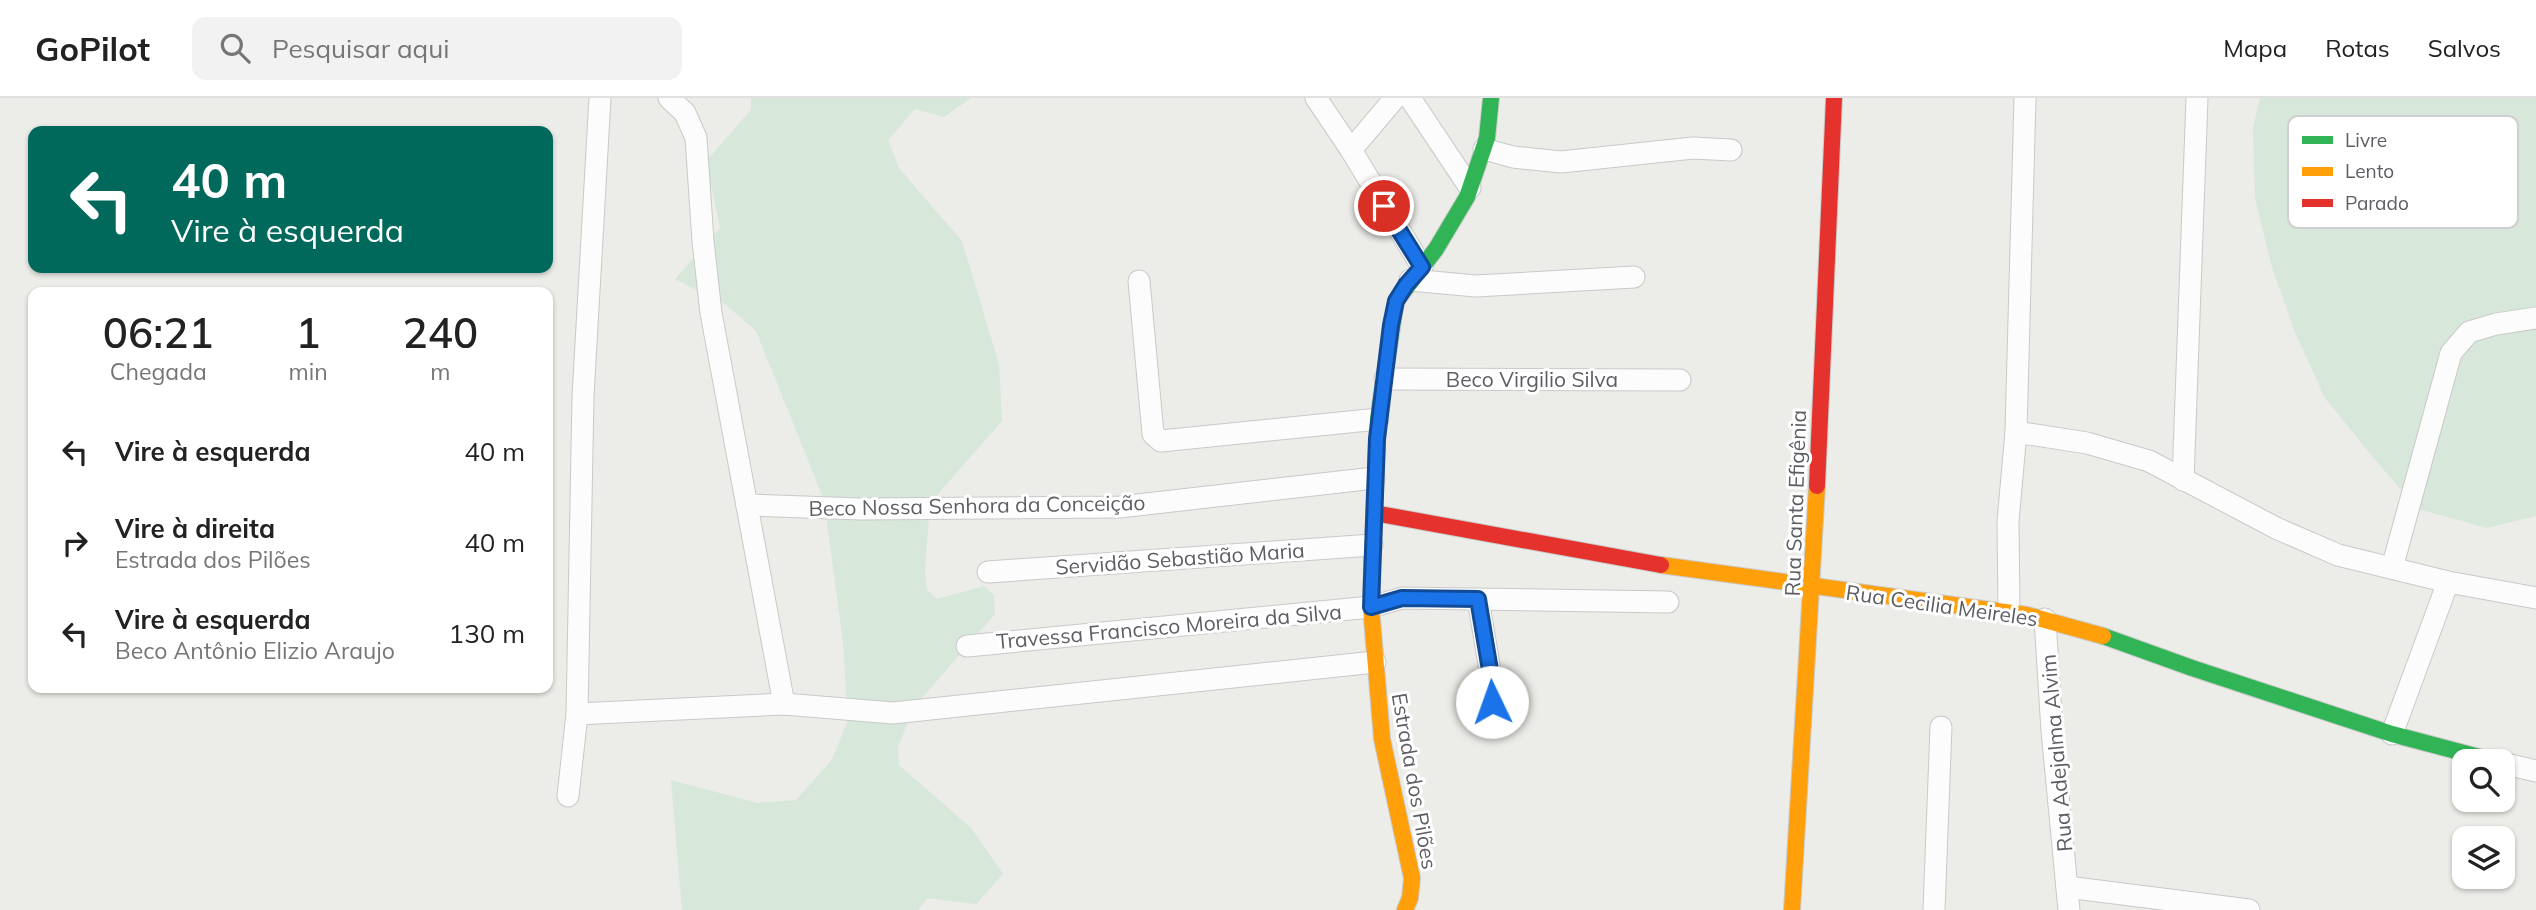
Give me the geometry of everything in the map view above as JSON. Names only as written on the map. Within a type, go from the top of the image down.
[{"type":"street","points":[[568,796],[577,714],[583,396],[600,98]]},
{"type":"street","points":[[669,98],[685,113],[696,138],[711,313],[784,704]]},
{"type":"street","points":[[1316,98],[1352,150],[1416,274],[1476,286],[1634,277]]},
{"type":"street","points":[[1352,150],[1395,98]]},
{"type":"street","points":[[1410,98],[1471,188]]},
{"type":"street","name":"Estrada dos Pilões","points":[[1405,910],[1410,898],[1412,878],[1382,739],[1371,607],[1378,419],[1396,301],[1449,229],[1471,188],[1484,149],[1492,113],[1492,98]]},
{"type":"street","name":"Rua Santa Efigênia","points":[[1792,910],[1813,588],[1834,98]]},
{"type":"street","points":[[2009,613],[2008,521],[2016,432],[2025,98]]},
{"type":"street","points":[[2183,480],[2197,98]]},
{"type":"street","points":[[1484,149],[1537,161],[1561,162],[1693,148],[1731,150]]},
{"type":"street","points":[[1139,281],[1153,434],[1161,441],[1378,419]]},
{"type":"street","points":[[2392,568],[2451,354],[2469,332],[2496,324],[2536,318]]},
{"type":"street","name":"Beco Virgilio Silva","points":[[1385,379],[1680,380]]},
{"type":"street","points":[[2016,432],[2087,443],[2149,461],[2276,528],[2338,555],[2448,582],[2536,598]]},
{"type":"street","name":"Beco Nossa Senhora da Conceição","points":[[747,505],[861,509],[1120,507],[1374,478]]},
{"type":"street","name":"Rua Cecilia Meireles","points":[[1374,513],[1699,572],[1746,576],[1813,588],[2045,619],[2098,634],[2392,734],[2452,751]]},
{"type":"street","name":"Servidão Sebastião Maria","points":[[988,572],[1372,545]]},
{"type":"street","points":[[2392,734],[2448,582]]},
{"type":"street","name":"Travessa Francisco Moreira da Silva","points":[[967,646],[1371,607],[1402,598],[1668,603]]},
{"type":"street","points":[[1478,599],[1493,688],[1492,702],[1485,720]]},
{"type":"street","name":"Rua Adejalma Alvim","points":[[2045,619],[2052,731],[2069,910]]},
{"type":"street","points":[[577,714],[784,704],[893,713],[1375,662]]},
{"type":"street","points":[[1934,910],[1941,727]]},
{"type":"street","points":[[2515,766],[2536,771]]},
{"type":"street","points":[[2067,887],[2249,910]]},
{"type":"green space","points":[[751,98],[971,98],[944,117],[915,109],[888,140],[899,168],[962,241],[999,364],[1002,421],[930,503],[925,571],[927,590],[937,599],[984,586],[994,595],[995,614],[915,706],[898,746],[899,765],[971,828],[1003,874],[976,904],[927,898],[918,910],[682,910],[671,780],[757,803],[796,800],[832,760],[848,720],[843,643],[824,500],[756,331],[725,304],[675,279],[720,228],[706,161],[751,110]]},
{"type":"green space","points":[[2260,98],[2536,98],[2536,516],[2487,528],[2418,509],[2325,398],[2294,330],[2271,264],[2255,198],[2253,128]]},
{"type":"traffic: fast","points":[[1372,563],[1378,419],[1396,301],[1436,249],[1467,197],[1487,138],[1491,98]]},
{"type":"traffic: fast","points":[[2103,636],[2392,734],[2452,750]]},
{"type":"traffic: slow","points":[[1792,910],[1817,486]]},
{"type":"traffic: slow","points":[[1372,563],[1371,607],[1382,739],[1412,878],[1410,898],[1405,910]]},
{"type":"traffic: slow","points":[[1661,565],[2027,615],[2103,636]]},
{"type":"traffic: jam","points":[[1817,486],[1834,98]]},
{"type":"traffic: jam","points":[[1374,513],[1661,565]]},
{"type":"route","points":[[1384,206],[1422,267],[1396,301],[1391,325],[1378,419],[1371,607],[1402,598],[1478,599],[1493,688],[1492,702]]}]
